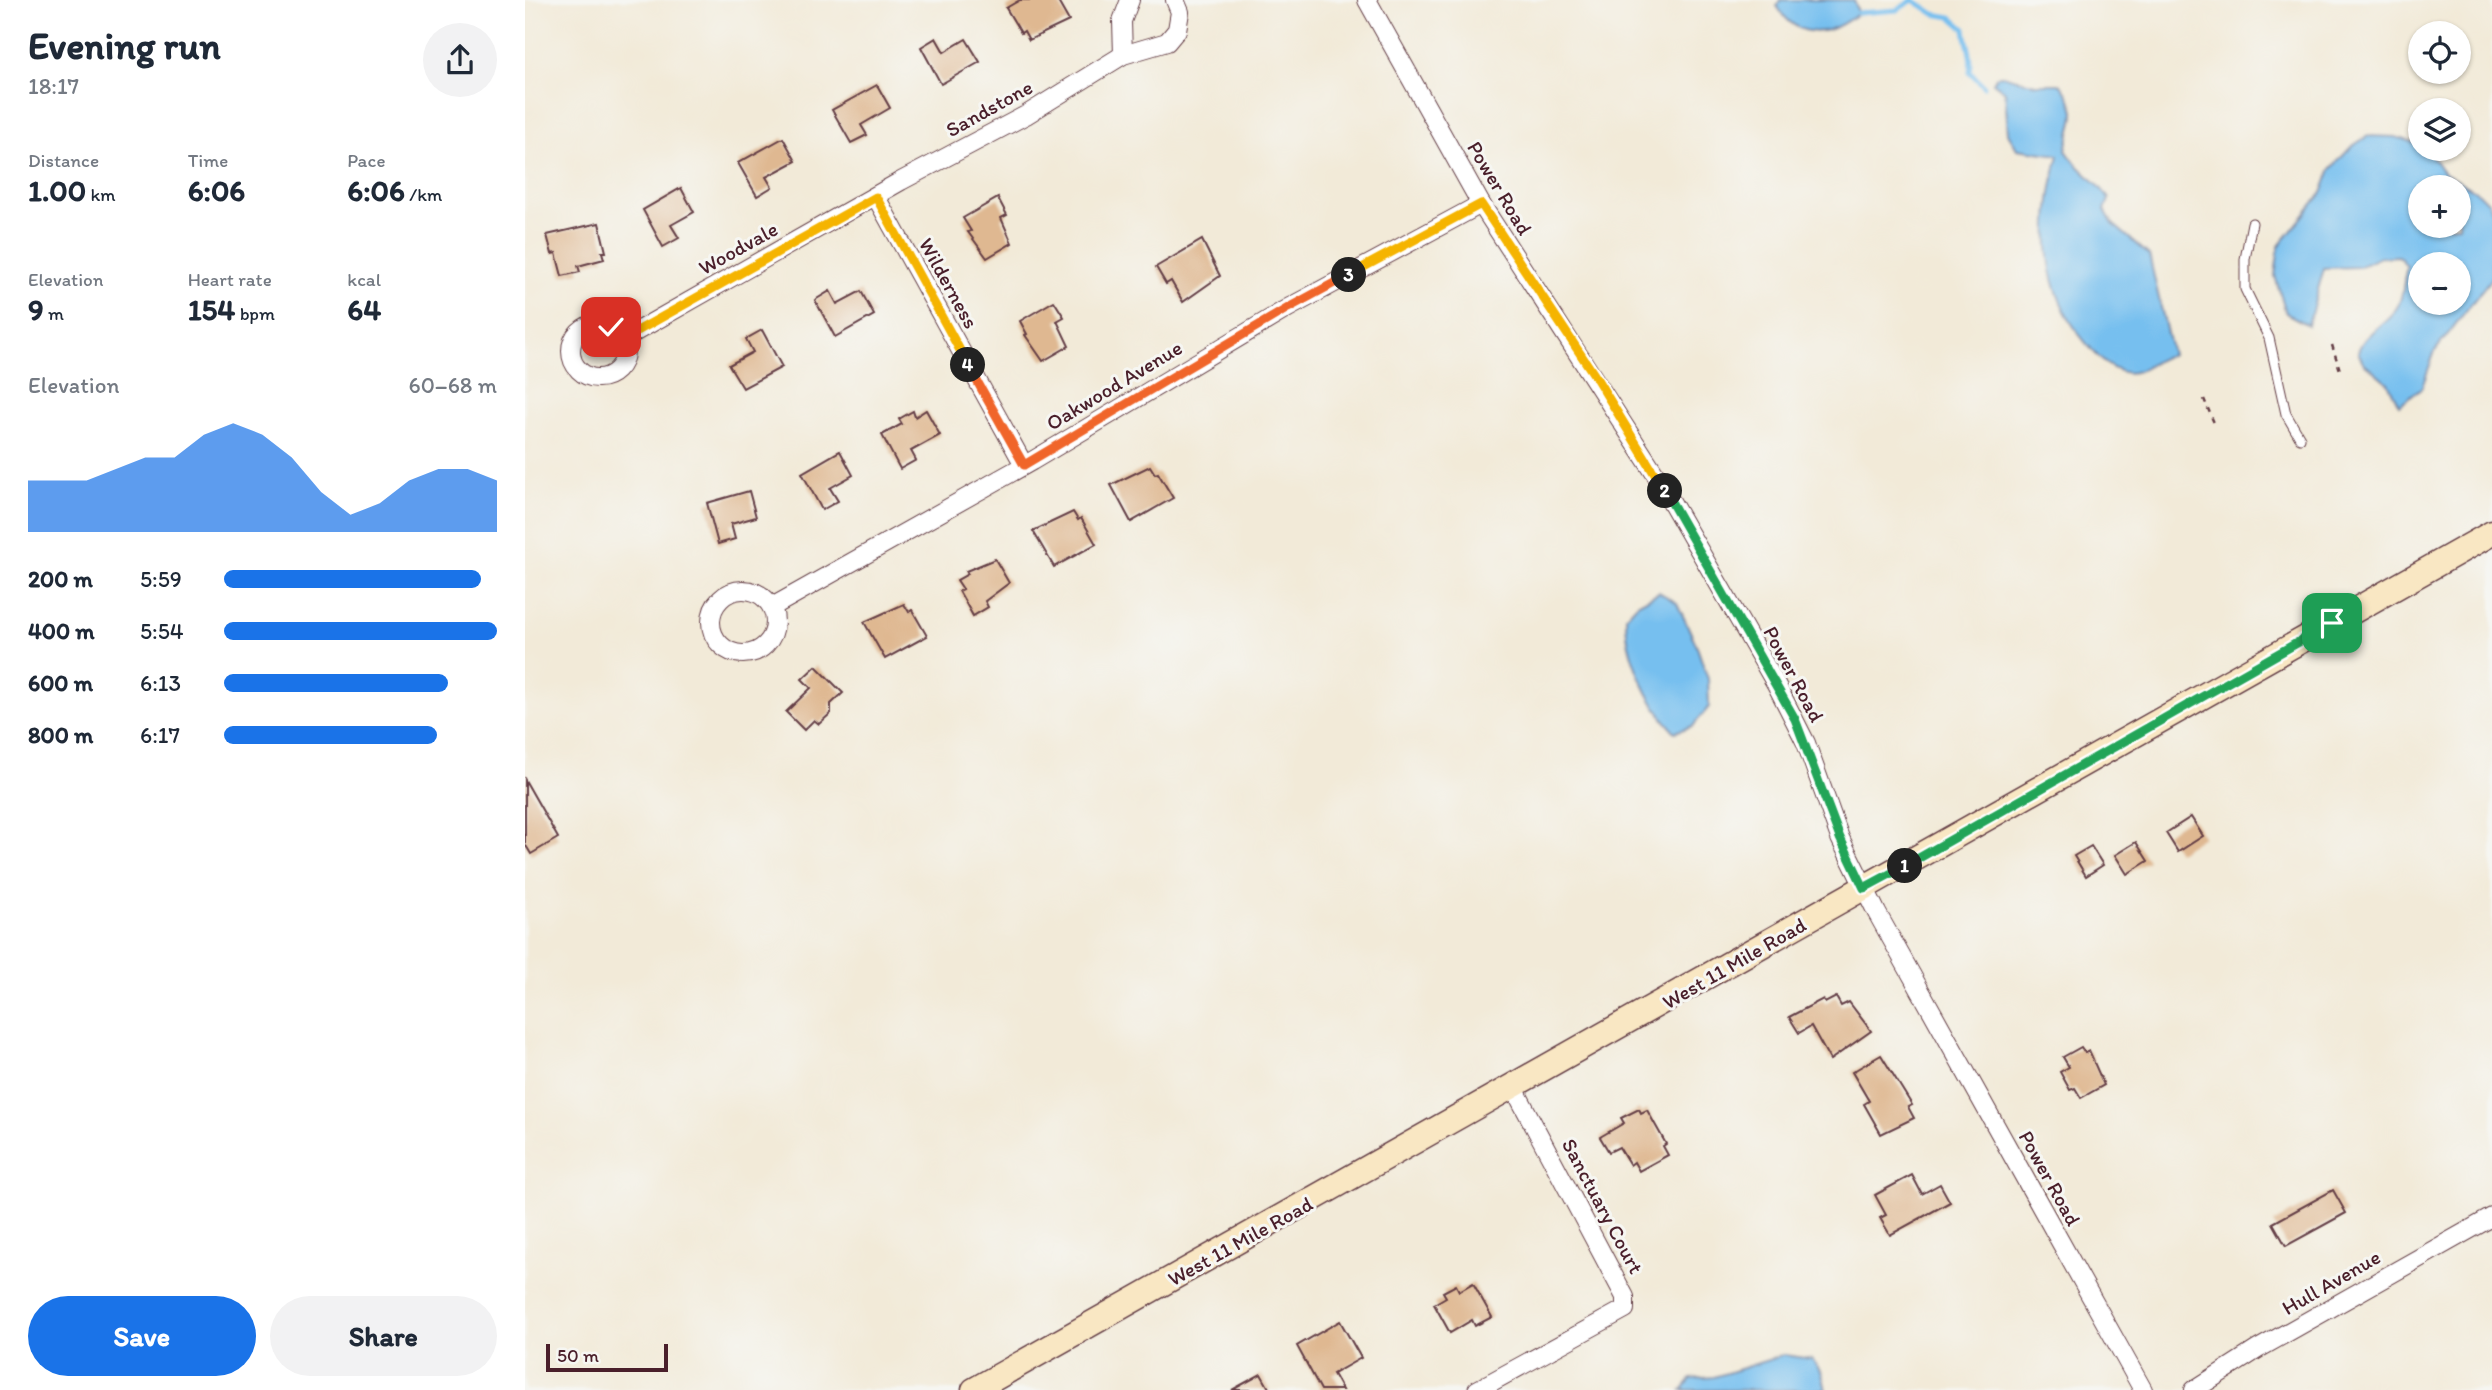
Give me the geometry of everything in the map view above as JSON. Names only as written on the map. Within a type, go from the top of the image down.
[{"type":"street","points":[[1123,55],[1122,21],[1130,0]]},
{"type":"street","name":"Sandstone","points":[[876,197],[1025,115],[1123,55],[1167,42],[1177,30],[1180,12],[1175,0]]},
{"type":"street","name":"Power Road","points":[[1367,0],[1481,204],[1656,475],[1776,684],[1806,743],[1840,838],[1864,888],[2143,1390]]},
{"type":"street","name":"Woodvale","points":[[623,339],[876,197]]},
{"type":"street","name":"Wilderness","points":[[876,197],[1024,465]]},
{"type":"street","name":"Oakwood Avenue","points":[[772,607],[1024,465],[1288,308],[1481,204]]},
{"type":"street","name":"West 11 Mile Road","points":[[975,1390],[1514,1088],[2492,533]]},
{"type":"street","name":"Sanctuary Court","points":[[1477,1390],[1625,1309],[1625,1297],[1514,1088]]},
{"type":"street","name":"Hull Avenue","points":[[2194,1390],[2259,1349],[2492,1217]]},
{"type":"lane","points":[[2252,223],[2245,259],[2245,289],[2269,338],[2286,414],[2301,438]]},
{"type":"path","points":[[2332,345],[2340,370]]},
{"type":"path","points":[[2204,399],[2214,423]]},
{"type":"water","points":[[1780,0],[1854,0],[1858,13],[1836,27],[1815,32],[1794,25],[1785,17],[1777,6]]},
{"type":"water","points":[[1997,76],[2035,84],[2061,84],[2068,94],[2074,116],[2066,150],[2109,199],[2105,210],[2113,224],[2149,255],[2172,355],[2136,372],[2123,372],[2098,356],[2071,322],[2052,276],[2049,253],[2049,204],[2059,155],[2017,149],[2008,133],[2005,91],[1993,83]]},
{"type":"water","points":[[2368,136],[2395,137],[2408,141],[2408,161],[2435,161],[2448,175],[2408,175],[2408,238],[2471,238],[2471,188],[2489,203],[2492,212],[2492,277],[2471,304],[2471,252],[2408,252],[2408,315],[2463,315],[2435,351],[2422,387],[2399,405],[2388,383],[2363,362],[2358,352],[2365,339],[2398,306],[2407,267],[2399,256],[2380,257],[2359,267],[2324,268],[2308,325],[2286,313],[2275,276],[2279,246],[2322,193],[2331,169],[2351,147]]},
{"type":"water","points":[[1659,592],[1677,603],[1696,644],[1708,679],[1709,707],[1693,726],[1675,732],[1647,693],[1634,662],[1627,631],[1626,616],[1637,604]]},
{"type":"water","points":[[1784,1355],[1812,1359],[1822,1373],[1826,1390],[1682,1390],[1691,1379],[1714,1377]]},
{"type":"building","points":[[1020,0],[1057,0],[1069,21],[1029,40],[1024,31],[1021,33],[1006,8]]},
{"type":"building","points":[[936,38],[944,52],[966,39],[980,62],[941,84],[921,47]]},
{"type":"building","points":[[877,85],[890,108],[861,125],[867,135],[851,143],[832,110]]},
{"type":"building","points":[[783,138],[796,161],[766,177],[772,187],[757,196],[738,163]]},
{"type":"building","points":[[681,188],[694,212],[671,225],[679,238],[663,247],[643,210]]},
{"type":"building","points":[[998,198],[1007,215],[1001,218],[1012,243],[987,258],[968,232],[971,231],[963,218]]},
{"type":"building","points":[[599,223],[606,252],[602,252],[604,259],[578,266],[580,272],[562,276],[556,253],[552,254],[547,235]]},
{"type":"building","points":[[1202,240],[1220,276],[1183,302],[1171,281],[1166,284],[1156,267]]},
{"type":"building","points":[[830,291],[837,304],[861,291],[874,315],[835,337],[815,300]]},
{"type":"building","points":[[1054,301],[1064,317],[1057,321],[1069,346],[1043,361],[1025,335],[1027,334],[1020,321]]},
{"type":"building","points":[[762,330],[782,367],[743,388],[729,365],[753,352],[746,339]]},
{"type":"building","points":[[926,410],[940,435],[911,451],[916,460],[900,469],[882,435],[902,424],[899,419],[913,411],[915,417]]},
{"type":"building","points":[[840,451],[853,475],[830,488],[838,501],[822,510],[802,473]]},
{"type":"building","points":[[1150,466],[1155,474],[1158,473],[1173,498],[1131,522],[1111,485]]},
{"type":"building","points":[[749,491],[756,517],[731,524],[735,539],[718,544],[707,503]]},
{"type":"building","points":[[1073,512],[1078,520],[1081,518],[1096,544],[1054,567],[1033,531]]},
{"type":"building","points":[[995,559],[1009,583],[985,601],[988,607],[973,616],[959,591],[963,589],[957,580],[968,574],[966,571]]},
{"type":"building","points":[[904,604],[909,612],[912,610],[927,636],[885,659],[864,622]]},
{"type":"building","points":[[816,666],[843,693],[831,704],[831,713],[819,724],[814,720],[804,730],[786,712],[811,688],[802,679]]},
{"type":"building","points":[[525,780],[558,838],[531,854],[525,844]]},
{"type":"building","points":[[2191,817],[2203,836],[2178,852],[2166,833]]},
{"type":"building","points":[[2136,842],[2148,861],[2127,874],[2115,855]]},
{"type":"building","points":[[2091,846],[2103,865],[2086,876],[2074,856]]},
{"type":"building","points":[[1836,997],[1841,1006],[1849,1002],[1871,1031],[1830,1060],[1811,1026],[1799,1033],[1789,1017],[1823,999],[1825,1003]]},
{"type":"building","points":[[2081,1047],[2085,1053],[2089,1051],[2104,1085],[2081,1098],[2075,1088],[2070,1090],[2060,1072],[2069,1067],[2063,1057]]},
{"type":"building","points":[[1881,1055],[1912,1105],[1908,1107],[1914,1118],[1881,1134],[1864,1104],[1869,1101],[1852,1072]]},
{"type":"building","points":[[1639,1109],[1641,1113],[1647,1110],[1666,1144],[1663,1146],[1668,1155],[1639,1171],[1634,1162],[1630,1165],[1619,1147],[1609,1152],[1600,1137],[1624,1123],[1621,1118]]},
{"type":"building","points":[[1912,1175],[1922,1194],[1940,1184],[1950,1202],[1890,1235],[1880,1218],[1886,1215],[1875,1195]]},
{"type":"building","points":[[2333,1190],[2346,1213],[2286,1246],[2273,1223]]},
{"type":"building","points":[[1473,1283],[1492,1317],[1475,1326],[1472,1320],[1450,1333],[1434,1304],[1446,1297],[1443,1292],[1456,1285],[1459,1291]]},
{"type":"building","points":[[1340,1321],[1361,1358],[1333,1374],[1342,1390],[1321,1390],[1297,1346]]},
{"type":"building","points":[[1261,1374],[1270,1390],[1232,1390],[1254,1378]]},
{"type":"waterway","points":[[1913,0],[1934,14],[1951,17],[1965,29],[1970,72],[1984,86]]},
{"type":"waterway","points":[[1858,13],[1897,10],[1913,0]]},
{"type":"route","points":[[611,327],[623,339],[876,197],[1024,465],[1288,308],[1481,204],[1595,376],[1656,475],[1776,684],[1806,743],[1840,838],[1864,888],[2332,623]]}]
